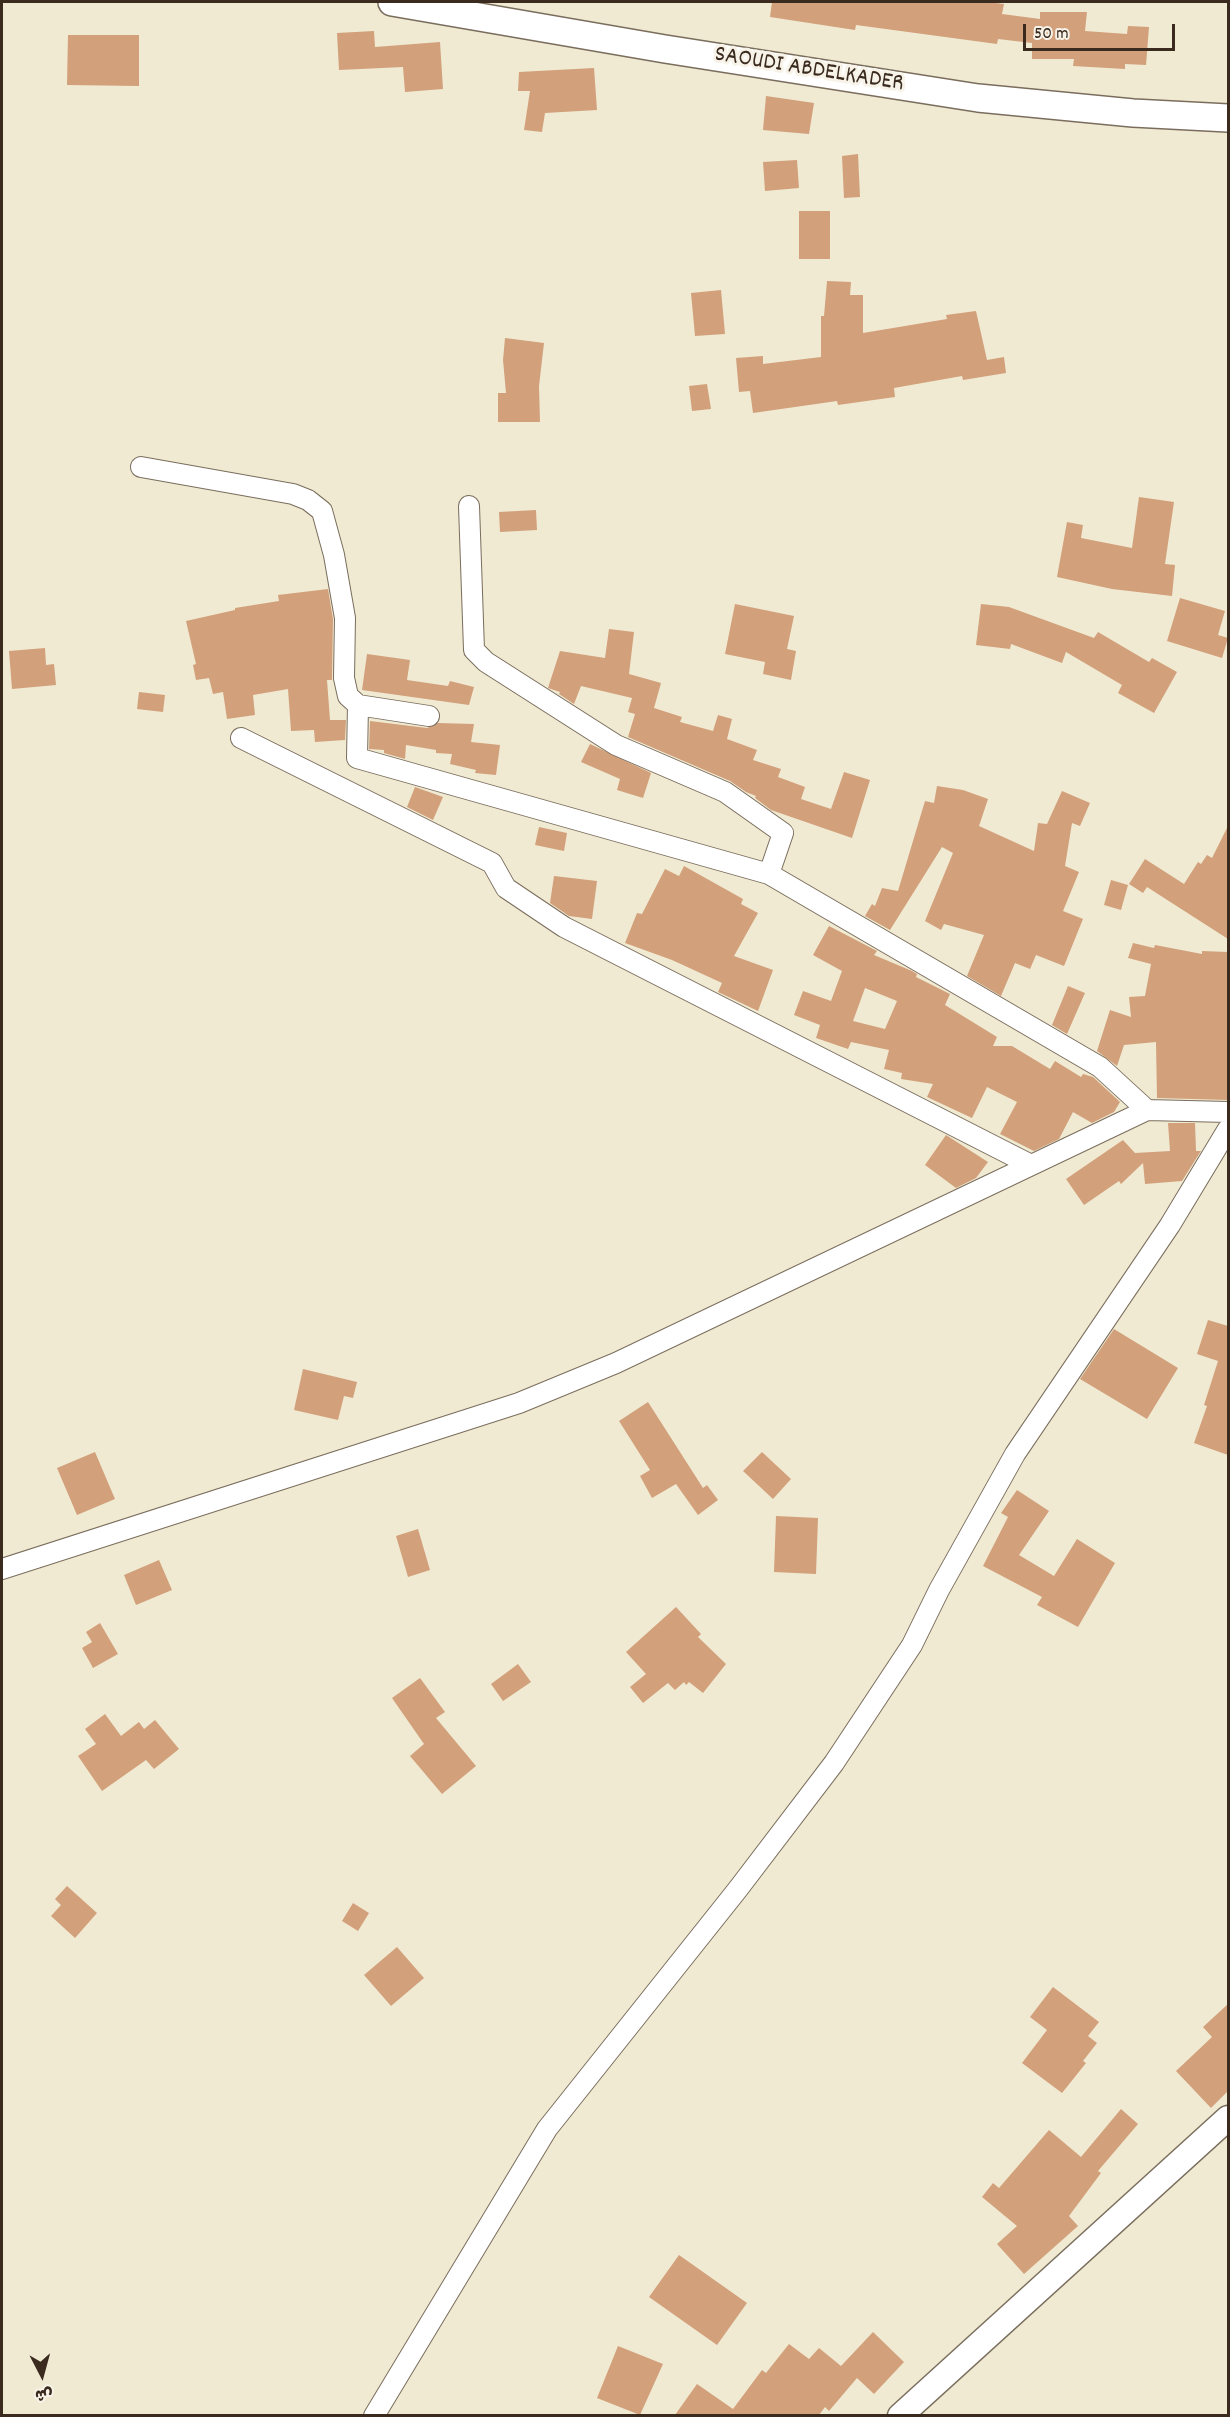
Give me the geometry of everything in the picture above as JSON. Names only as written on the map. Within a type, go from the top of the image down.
[{"type":"main road","name":"SAOUDI ABDELKADER","points":[[392,2],[664,49],[978,98],[1133,113],[1228,118]]},
{"type":"street","points":[[141,467],[293,494],[309,500],[322,511],[334,555],[345,618],[344,678],[348,696],[358,705],[429,716]]},
{"type":"street","points":[[469,506],[474,650],[486,662],[616,745],[725,792],[783,833],[769,874]]},
{"type":"street","points":[[358,705],[357,758],[769,874],[1101,1067],[1147,1110]]},
{"type":"street","points":[[241,738],[492,863],[506,888],[564,927],[1031,1165]]},
{"type":"street","points":[[2,1569],[519,1402],[616,1363],[1147,1110],[1228,1113]]},
{"type":"street","points":[[374,2415],[547,2129],[834,1763],[912,1645],[939,1590],[1015,1454],[1170,1225],[1228,1129]]},
{"type":"street","points":[[900,2415],[1228,2118]]},
{"type":"building","points":[[772,2],[987,2],[1004,4],[1002,14],[1040,19],[1040,12],[1087,12],[1085,31],[1127,34],[1128,26],[1149,27],[1146,65],[1125,64],[1125,69],[1073,66],[1074,59],[1032,59],[1032,43],[998,39],[997,44],[856,25],[855,30],[770,17]]},
{"type":"building","points":[[374,31],[375,47],[440,42],[443,89],[405,92],[403,67],[339,70],[337,33]]},
{"type":"building","points":[[68,35],[139,35],[139,86],[67,85]]},
{"type":"building","points":[[594,68],[597,110],[545,113],[542,132],[524,130],[530,91],[518,91],[519,72]]},
{"type":"building","points":[[766,96],[814,103],[809,134],[763,130]]},
{"type":"building","points":[[858,154],[860,197],[844,198],[842,156]]},
{"type":"building","points":[[797,160],[799,188],[765,191],[763,162]]},
{"type":"building","points":[[799,211],[830,211],[830,259],[799,259]]},
{"type":"building","points":[[827,281],[851,282],[850,295],[863,295],[863,333],[947,319],[946,315],[976,311],[987,360],[1004,357],[1006,373],[963,380],[962,376],[894,388],[895,397],[838,405],[837,401],[753,413],[750,391],[739,392],[736,358],[763,356],[763,364],[821,357],[821,316],[824,316]]},
{"type":"building","points":[[721,290],[725,334],[695,336],[691,293]]},
{"type":"building","points":[[505,338],[544,343],[539,386],[540,422],[498,422],[498,393],[506,393],[503,360]]},
{"type":"building","points":[[707,384],[711,409],[692,411],[689,386]]},
{"type":"building","points":[[1139,497],[1174,502],[1165,564],[1175,565],[1172,596],[1112,589],[1057,577],[1067,522],[1083,525],[1081,538],[1132,548]]},
{"type":"building","points":[[536,510],[537,530],[500,532],[499,512]]},
{"type":"building","points":[[328,589],[333,619],[332,680],[327,680],[330,720],[346,720],[345,740],[315,742],[314,730],[291,731],[288,689],[253,695],[255,715],[227,719],[223,692],[213,694],[209,678],[196,680],[193,665],[196,664],[186,621],[235,610],[235,608],[279,601],[278,595]]},
{"type":"building","points":[[1180,598],[1225,611],[1218,635],[1228,638],[1222,658],[1167,641]]},
{"type":"building","points":[[735,604],[794,616],[787,649],[796,651],[791,680],[763,674],[765,662],[725,654]]},
{"type":"building","points":[[981,604],[1009,607],[1094,638],[1098,632],[1149,662],[1152,658],[1177,672],[1154,713],[1118,693],[1122,685],[1066,652],[1062,663],[1011,644],[1010,649],[976,645]]},
{"type":"building","points":[[609,629],[634,632],[629,674],[661,683],[654,708],[682,717],[680,722],[713,731],[718,715],[732,719],[727,739],[757,750],[753,760],[781,769],[778,777],[805,787],[801,799],[831,809],[844,772],[870,780],[852,838],[771,810],[755,798],[756,796],[730,781],[628,737],[635,714],[628,712],[632,698],[581,686],[574,704],[559,694],[560,692],[548,688],[560,651],[605,658]]},
{"type":"building","points":[[45,648],[46,665],[54,664],[56,685],[12,689],[9,651]]},
{"type":"building","points":[[367,654],[410,660],[407,680],[448,686],[450,681],[474,687],[469,705],[362,690]]},
{"type":"building","points":[[139,692],[165,695],[163,712],[137,709]]},
{"type":"building","points":[[370,721],[427,728],[438,723],[474,724],[471,742],[500,745],[496,775],[475,773],[476,770],[450,764],[452,754],[436,753],[436,750],[406,745],[405,759],[384,753],[384,750],[369,749]]},
{"type":"building","points":[[590,744],[651,773],[643,798],[617,790],[620,779],[581,762]]},
{"type":"building","points":[[937,786],[963,790],[988,799],[979,826],[1034,851],[1038,823],[1047,824],[1062,791],[1090,803],[1080,826],[1072,823],[1065,866],[1079,872],[1063,911],[1083,919],[1064,966],[1036,955],[1030,969],[1015,963],[1001,996],[967,976],[984,935],[944,924],[941,930],[925,921],[953,853],[942,847],[890,930],[865,916],[872,904],[875,906],[882,888],[898,891],[925,801],[934,803]]},
{"type":"building","points":[[415,787],[443,797],[433,820],[407,807]]},
{"type":"building","points":[[1228,826],[1228,939],[1147,887],[1143,893],[1129,884],[1145,859],[1184,884],[1198,862],[1201,864],[1207,855],[1212,858]]},
{"type":"building","points":[[539,827],[567,833],[564,851],[535,845]]},
{"type":"building","points":[[684,866],[743,899],[741,904],[758,913],[734,956],[773,970],[758,1011],[718,992],[722,983],[672,960],[625,943],[637,913],[642,914],[665,869],[679,876]]},
{"type":"building","points":[[554,876],[597,881],[592,919],[569,916],[550,903]]},
{"type":"building","points":[[1111,880],[1128,885],[1121,910],[1104,905]]},
{"type":"building","points":[[829,926],[877,951],[874,955],[912,971],[917,974],[916,977],[950,994],[945,1005],[997,1037],[993,1046],[1012,1046],[1050,1069],[1055,1061],[1081,1077],[1083,1074],[1093,1077],[1120,1102],[1114,1112],[1092,1123],[1073,1112],[1059,1139],[1034,1151],[1000,1134],[1017,1102],[987,1087],[972,1118],[927,1097],[933,1084],[901,1079],[902,1073],[884,1069],[889,1050],[851,1042],[848,1049],[816,1038],[820,1025],[794,1015],[803,991],[831,1001],[842,971],[813,955]],"holes":[[[865,988],[897,1001],[885,1029],[853,1021]]]},
{"type":"building","points":[[1133,943],[1202,954],[1202,951],[1228,952],[1228,1100],[1157,1098],[1156,1042],[1124,1045],[1117,1066],[1097,1051],[1110,1010],[1131,1017],[1129,997],[1145,996],[1151,964],[1128,958]]},
{"type":"building","points":[[1068,986],[1085,993],[1067,1034],[1052,1025]]},
{"type":"building","points":[[1168,1123],[1195,1123],[1196,1151],[1201,1151],[1182,1181],[1145,1184],[1143,1163],[1121,1184],[1119,1181],[1084,1205],[1066,1179],[1123,1140],[1135,1153],[1170,1151]]},
{"type":"building","points":[[946,1135],[988,1162],[976,1178],[956,1188],[925,1165]]},
{"type":"building","points":[[1208,1320],[1228,1326],[1228,1455],[1194,1443],[1207,1406],[1204,1405],[1218,1361],[1197,1354]]},
{"type":"building","points":[[1114,1329],[1178,1368],[1147,1419],[1080,1379]]},
{"type":"building","points":[[303,1369],[357,1382],[353,1398],[344,1396],[338,1420],[294,1410]]},
{"type":"building","points":[[648,1402],[703,1488],[707,1485],[718,1500],[698,1515],[676,1484],[652,1498],[640,1476],[650,1470],[619,1421]]},
{"type":"building","points":[[95,1452],[115,1499],[77,1515],[57,1468]]},
{"type":"building","points":[[762,1452],[791,1479],[773,1499],[743,1471]]},
{"type":"building","points":[[1017,1490],[1049,1511],[1019,1555],[1054,1576],[1077,1539],[1115,1563],[1078,1627],[1037,1605],[1042,1597],[983,1566],[1008,1517],[1001,1513]]},
{"type":"building","points":[[776,1516],[818,1518],[816,1574],[774,1572]]},
{"type":"building","points":[[418,1529],[430,1570],[408,1577],[396,1536]]},
{"type":"building","points":[[159,1560],[172,1590],[136,1605],[124,1575]]},
{"type":"building","points":[[676,1607],[701,1634],[698,1637],[726,1664],[703,1693],[689,1682],[686,1685],[684,1682],[675,1690],[668,1683],[643,1703],[630,1687],[646,1674],[626,1652]]},
{"type":"building","points":[[100,1623],[118,1654],[93,1668],[82,1648],[92,1642],[86,1632]]},
{"type":"building","points":[[518,1664],[531,1682],[503,1701],[491,1684]]},
{"type":"building","points":[[420,1678],[445,1712],[436,1718],[476,1766],[442,1794],[410,1756],[424,1744],[392,1698]]},
{"type":"building","points":[[105,1714],[121,1736],[139,1722],[144,1729],[155,1720],[179,1749],[154,1769],[146,1760],[102,1791],[78,1756],[96,1744],[85,1729]]},
{"type":"building","points":[[67,1886],[97,1913],[75,1938],[51,1916],[61,1905],[55,1899]]},
{"type":"building","points":[[353,1903],[369,1913],[358,1931],[342,1921]]},
{"type":"building","points":[[397,1947],[424,1978],[391,2006],[364,1975]]},
{"type":"building","points":[[1053,1987],[1099,2022],[1088,2036],[1097,2043],[1083,2061],[1086,2063],[1062,2093],[1022,2063],[1047,2030],[1030,2017]]},
{"type":"building","points":[[1228,2004],[1228,2091],[1211,2108],[1176,2071],[1212,2037],[1203,2027]]},
{"type":"building","points":[[1121,2109],[1138,2124],[1098,2171],[1101,2173],[1069,2216],[1078,2226],[1024,2274],[997,2244],[1017,2226],[982,2197],[993,2183],[999,2188],[1049,2130],[1081,2157]]},
{"type":"building","points":[[679,2255],[747,2303],[717,2345],[649,2297]]},
{"type":"building","points":[[873,2332],[904,2362],[874,2394],[857,2378],[829,2411],[825,2407],[819,2415],[675,2415],[697,2384],[733,2409],[762,2370],[766,2373],[789,2344],[809,2359],[819,2348],[841,2366]]},
{"type":"building","points":[[618,2346],[663,2364],[640,2415],[597,2398]]}]
